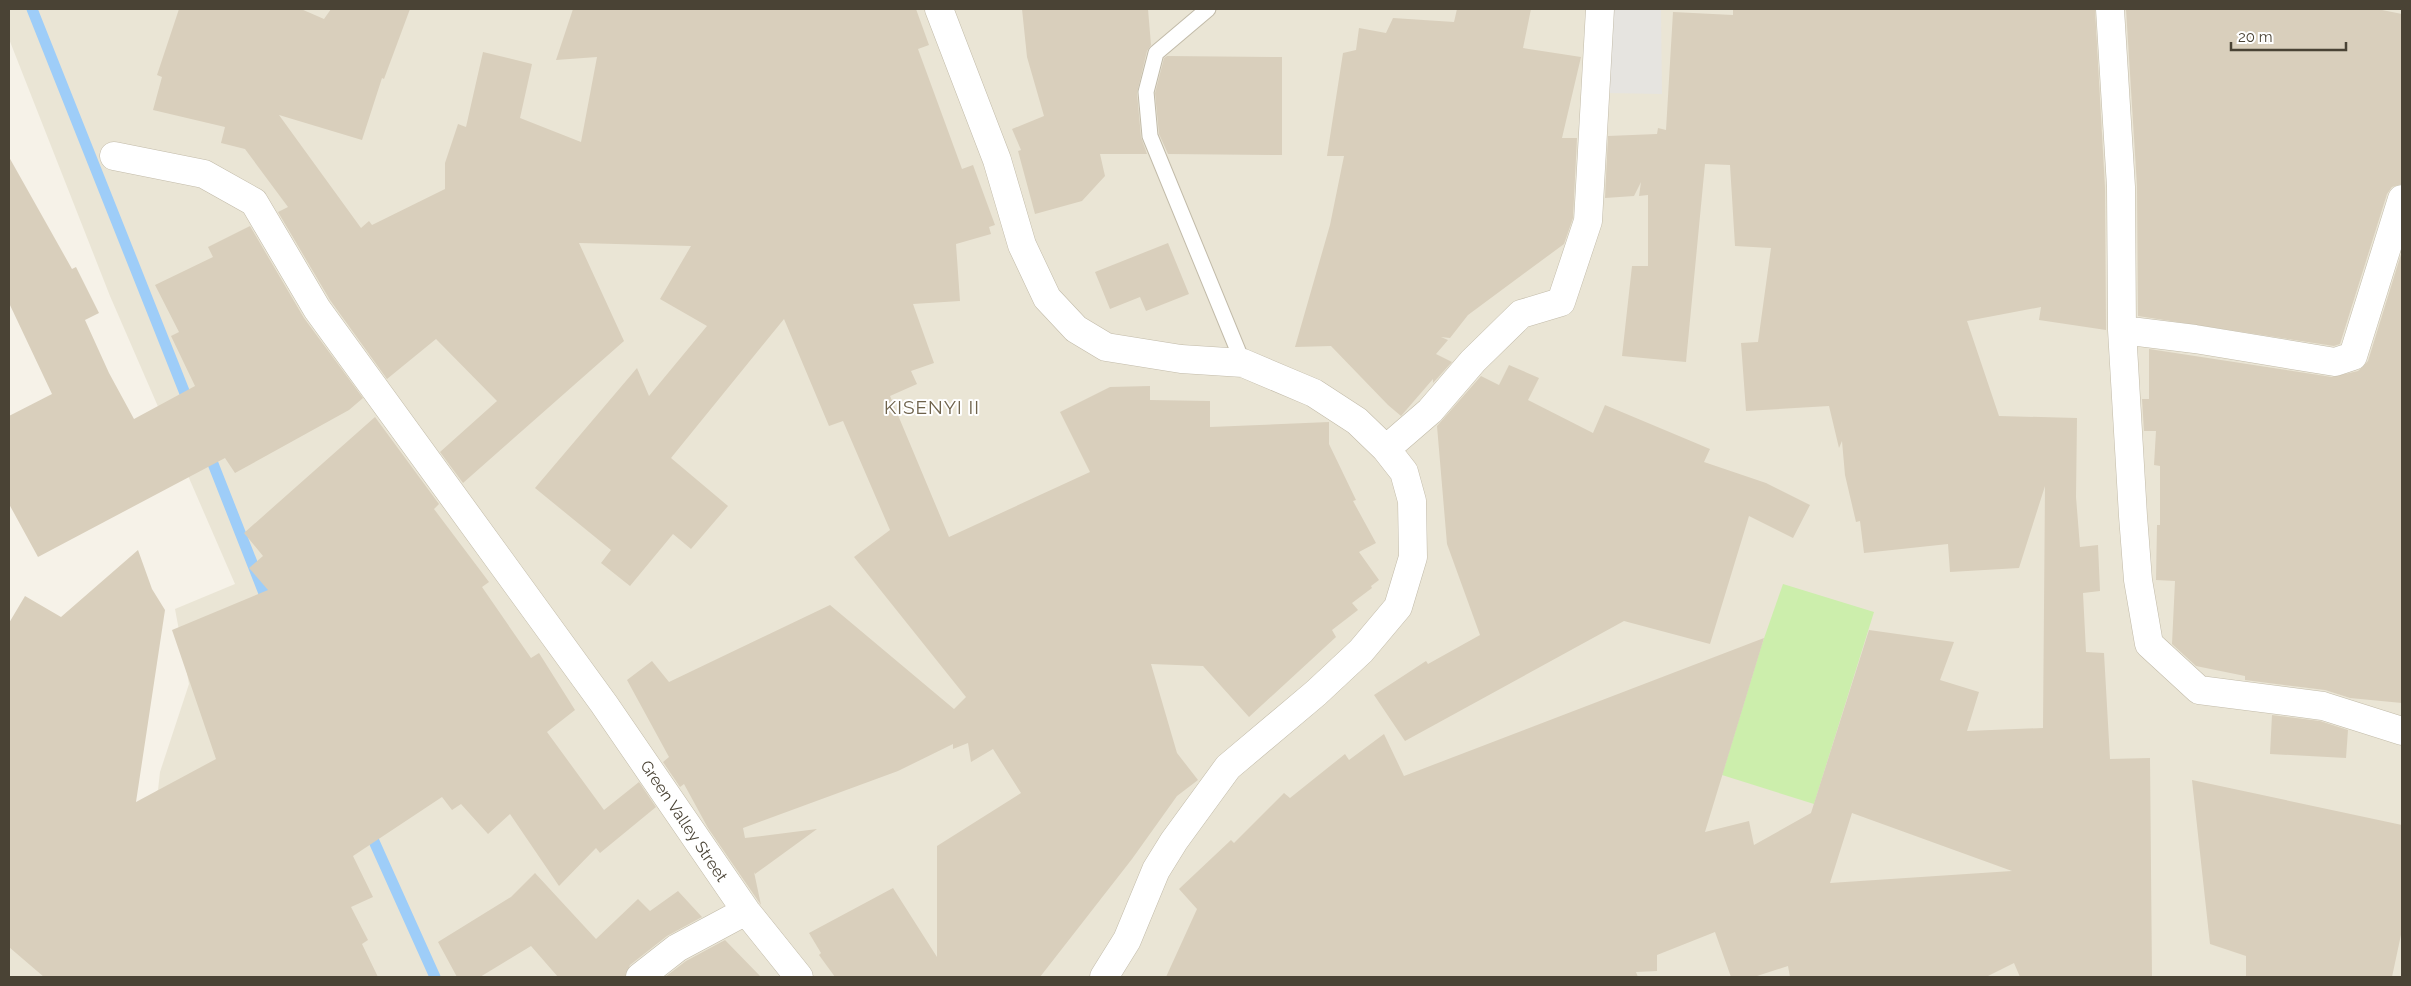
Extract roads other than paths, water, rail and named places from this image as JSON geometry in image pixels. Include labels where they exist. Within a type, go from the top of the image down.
[{"type":"street","points":[[939,9],[997,160],[1022,245],[1048,298],[1076,329],[1106,347],[1181,359],[1243,363],[1314,393],[1357,421],[1386,449],[1404,472],[1412,501],[1414,557],[1398,607],[1361,651],[1316,693],[1228,767],[1174,841],[1156,870],[1127,940],[1104,977]]},
{"type":"street","points":[[1386,449],[1430,411],[1473,361],[1521,314],[1561,302],[1588,221],[1600,9]]},
{"type":"street","points":[[2110,9],[2121,187],[2122,330],[2138,580],[2149,644],[2199,690],[2323,706],[2402,731]]},
{"type":"street","name":"Green Valley Street","points":[[114,156],[204,174],[254,202],[317,309],[573,664],[604,704],[746,911],[799,977]]},
{"type":"street","points":[[2122,330],[2195,339],[2335,362],[2344,361],[2352,356],[2402,199]]},
{"type":"street","points":[[640,977],[677,948],[746,911]]},
{"type":"lane","points":[[1208,9],[1156,53],[1146,92],[1150,136],[1243,363]]},
{"type":"waterway","points":[[32,9],[190,406]]},
{"type":"waterway","points":[[208,451],[269,606]]},
{"type":"waterway","points":[[368,828],[435,977]]},
{"type":"district","name":"KISENYI II","points":[[932,407]]}]
